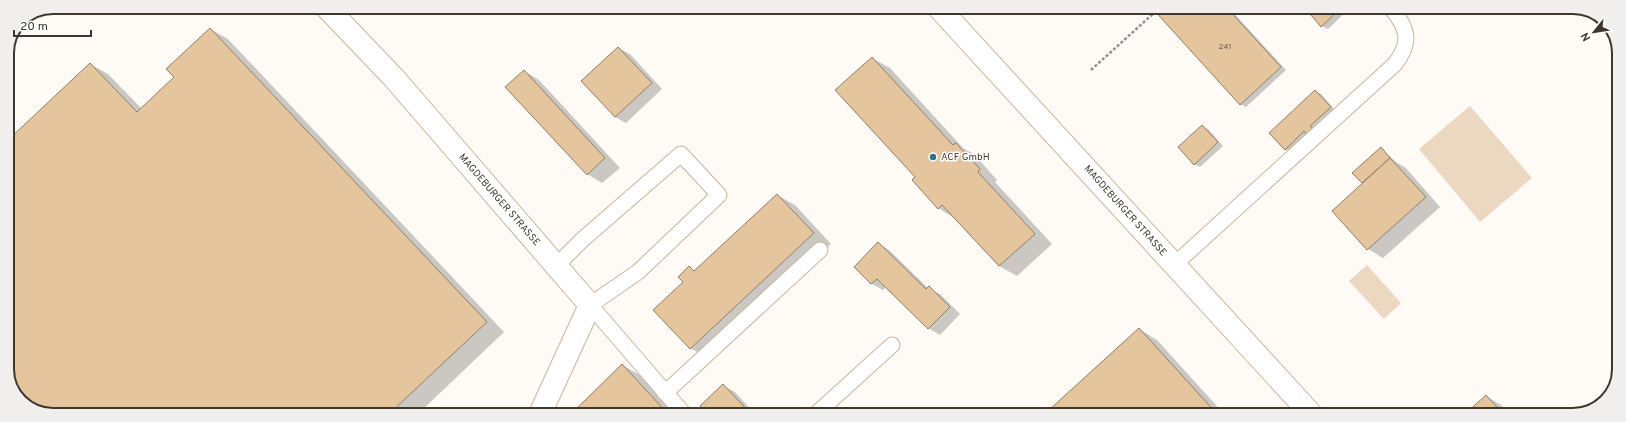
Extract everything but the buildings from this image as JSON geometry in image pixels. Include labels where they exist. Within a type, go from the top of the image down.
[{"type":"street","name":"MAGDEBURGER STRASSE","points":[[333,14],[394,78],[590,305]]},
{"type":"street","name":"MAGDEBURGER STRASSE","points":[[944,14],[1306,408]]},
{"type":"street","points":[[543,408],[590,305]]},
{"type":"lane","points":[[1174,265],[1395,64],[1402,55],[1406,45],[1406,35],[1403,23],[1396,14]]},
{"type":"lane","points":[[556,266],[582,240],[680,154],[719,196],[638,272],[590,305],[679,408]]},
{"type":"lane","points":[[665,393],[820,250]]},
{"type":"lane","points":[[823,408],[892,345]]},
{"type":"path","points":[[1091,70],[1152,14]]},
{"type":"shaded area","points":[[1470,106],[1532,178],[1480,222],[1419,149]]},
{"type":"shaded area","points":[[1367,265],[1401,303],[1384,319],[1349,281]]},
{"type":"place","name":"ACF GmbH","points":[[933,157]]}]
